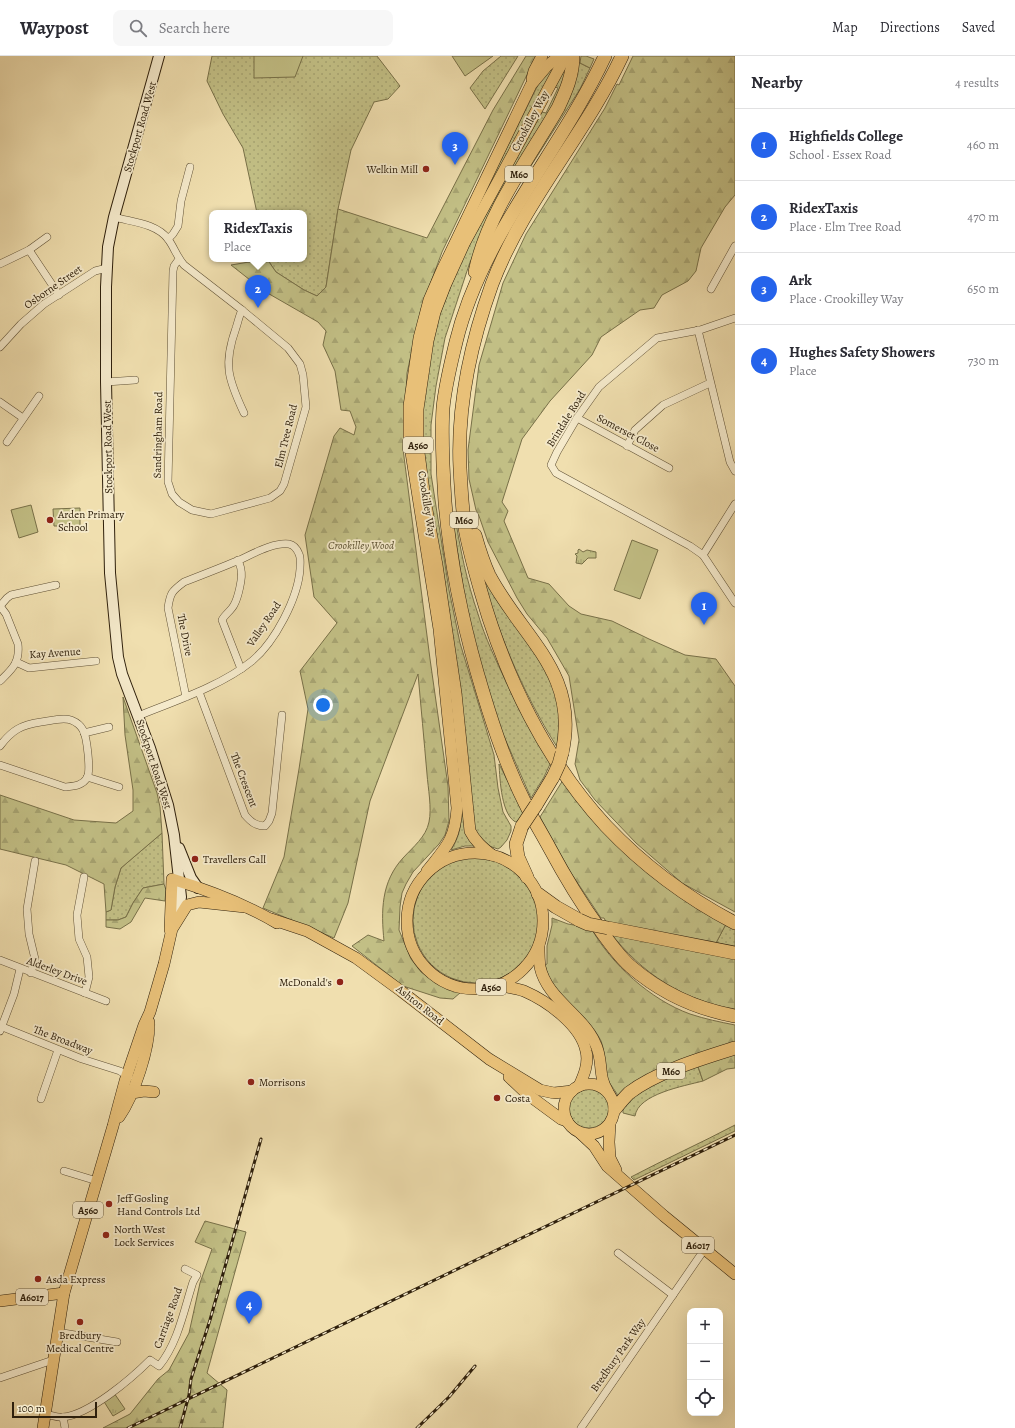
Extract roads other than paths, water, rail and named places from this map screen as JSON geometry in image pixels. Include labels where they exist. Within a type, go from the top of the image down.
[{"type":"highway","name":"M60","points":[[573,56],[569,83],[558,108],[504,200],[484,242],[477,261],[470,295],[456,340],[443,407],[442,466],[448,534],[454,571],[465,630],[490,717],[525,803],[560,869],[584,907],[629,965],[652,983],[672,995],[699,1007],[735,1016]]},
{"type":"highway","name":"M60","points":[[470,295],[511,213],[576,111],[605,56]]},
{"type":"highway","name":"M60","points":[[622,56],[592,114],[531,209],[502,261],[479,324],[464,392],[461,431],[460,466],[465,528],[491,628],[518,693],[554,760],[606,826],[640,858],[675,887],[735,922]]},
{"type":"highway","name":"M60","points":[[462,485],[467,495],[480,552],[490,576],[551,667],[561,689],[565,711],[566,730],[559,764],[553,777],[522,826],[516,844],[518,857],[527,877]]},
{"type":"highway","points":[[538,894],[556,907],[588,924],[735,953]]},
{"type":"highway","name":"M60","points":[[615,1109],[630,1093],[650,1081],[680,1067],[735,1048]]},
{"type":"main road","name":"Stockport Road West","points":[[159,56],[114,217],[108,247],[106,382],[110,573],[116,647],[122,674],[161,782],[174,835],[191,878],[198,888]]},
{"type":"main road","name":"Crookilley Way","points":[[427,871],[450,842],[456,822],[457,808],[438,629],[409,440],[409,406],[419,338],[429,300],[531,85],[534,71],[542,56]]},
{"type":"main road","name":"Crookilley Way","points":[[531,85],[547,66],[559,56]]},
{"type":"main road","name":"Crookilley Way","points":[[492,855],[474,839],[470,831],[456,693],[437,565],[425,499],[418,445],[418,409],[428,341],[435,312],[445,286],[464,244],[566,56]]},
{"type":"main road","name":"Stockport Road West","points":[[64,1293],[114,1126],[118,1107],[130,1074],[148,1038],[149,1015],[164,964],[171,933],[176,884],[174,835]]},
{"type":"main road","name":"A560","points":[[540,945],[531,960],[523,969],[514,976],[497,985],[486,988],[468,989],[445,982],[434,976],[422,964],[414,952],[410,941],[407,929],[408,910],[414,888],[427,871],[446,859],[458,855],[477,853],[492,855],[511,863],[527,877],[538,894],[542,906],[543,922],[539,961],[543,976],[561,1003],[590,1033],[598,1050],[603,1084],[612,1097],[615,1109]]},
{"type":"main road","name":"Ashton Road","points":[[176,884],[198,888],[245,907],[310,939],[342,950],[356,958],[496,1064],[528,1094],[561,1119],[567,1121]]},
{"type":"main road","name":"Ashton Road","points":[[176,884],[228,905]]},
{"type":"main road","name":"Ashton Road","points":[[171,933],[187,905],[199,902],[245,907]]},
{"type":"main road","name":"A560","points":[[497,985],[515,988],[537,998],[552,1007],[575,1028],[582,1039],[587,1056],[587,1062],[576,1089]]},
{"type":"main road","name":"Ashton Road","points":[[496,1064],[540,1090],[554,1093],[576,1089]]},
{"type":"main road","name":"Stockport Road West","points":[[114,1126],[132,1093],[130,1074]]},
{"type":"main road","name":"A560","points":[[579,1132],[574,1130],[567,1121],[564,1112],[567,1097],[576,1089],[587,1084],[602,1087],[608,1092]]},
{"type":"main road","points":[[132,1093],[144,1091],[154,1092]]},
{"type":"main road","points":[[579,1132],[586,1134],[600,1132],[614,1117],[615,1109]]},
{"type":"main road","name":"A6017","points":[[610,1123],[610,1158],[619,1176]]},
{"type":"main road","name":"A6017","points":[[579,1132],[594,1146],[607,1166],[704,1250],[735,1274]]},
{"type":"main road","name":"A560","points":[[43,1428],[64,1293]]},
{"type":"main road","name":"A6017","points":[[0,1301],[64,1293]]},
{"type":"street","points":[[168,240],[178,226],[190,167]]},
{"type":"street","name":"Elm Tree Road","points":[[114,217],[151,226],[162,233],[179,259],[190,270],[288,348],[300,364],[303,375],[306,406],[284,484],[280,491]]},
{"type":"street","points":[[0,264],[29,250],[47,238]]},
{"type":"street","points":[[711,289],[735,246]]},
{"type":"street","points":[[29,250],[59,295]]},
{"type":"street","name":"Sandringham Road","points":[[179,259],[174,266],[172,274],[168,482],[172,494],[180,502],[192,510],[211,514],[270,498],[280,491]]},
{"type":"street","name":"Osborne Street","points":[[0,347],[33,313],[95,271],[107,268]]},
{"type":"street","points":[[242,310],[231,340],[228,352],[228,364],[232,387],[244,413]]},
{"type":"street","name":"Brindale Road","points":[[703,555],[690,546],[556,473],[551,465],[577,418],[599,386],[657,338],[698,330],[735,318]]},
{"type":"street","points":[[698,330],[710,382],[735,471]]},
{"type":"street","points":[[106,382],[135,380]]},
{"type":"street","points":[[627,446],[636,430],[663,405],[710,382]]},
{"type":"street","points":[[7,442],[39,396]]},
{"type":"street","points":[[0,402],[23,418]]},
{"type":"street","name":"Somerset Close","points":[[577,418],[669,468]]},
{"type":"street","points":[[735,504],[703,555],[732,593],[735,603]]},
{"type":"street","name":"The Drive","points":[[186,696],[168,608],[170,595],[174,589],[184,582],[262,550],[283,544],[291,544],[297,549]]},
{"type":"street","name":"Valley Road","points":[[186,696],[199,692],[241,669],[266,647],[292,601],[299,576],[301,557],[297,549]]},
{"type":"street","points":[[238,560],[242,571],[241,583],[235,603],[222,620],[241,669]]},
{"type":"street","points":[[0,681],[16,662],[18,644],[6,614],[0,606],[11,595],[56,585]]},
{"type":"street","name":"Kay Avenue","points":[[16,662],[29,668],[96,661]]},
{"type":"street","name":"The Crescent","points":[[199,692],[245,815],[251,822],[259,826],[265,826],[272,813],[282,715]]},
{"type":"street","points":[[138,716],[186,696]]},
{"type":"street","points":[[0,746],[15,730],[21,726],[63,719],[72,720],[79,725],[84,733],[89,768],[88,777],[79,785],[65,787],[0,765]]},
{"type":"street","points":[[84,733],[109,727]]},
{"type":"street","points":[[88,777],[119,787]]},
{"type":"street","points":[[31,973],[35,959],[29,934],[27,909],[35,861]]},
{"type":"street","points":[[84,877],[77,915],[79,939],[87,957],[89,977],[85,993]]},
{"type":"street","name":"Alderley Drive","points":[[0,960],[106,1001]]},
{"type":"street","points":[[0,1028],[14,994],[20,969]]},
{"type":"street","name":"The Broadway","points":[[0,1028],[58,1050],[130,1074]]},
{"type":"street","points":[[40,1099],[58,1050]]},
{"type":"street","points":[[64,1171],[97,1181]]},
{"type":"street","name":"Bredbury Park Way","points":[[581,1428],[704,1250]]},
{"type":"street","points":[[618,1253],[673,1295]]},
{"type":"street","name":"Carriage Road","points":[[45,1414],[63,1417],[86,1409],[97,1403],[135,1374],[150,1360],[159,1366],[164,1360],[174,1341],[193,1282],[197,1275],[185,1269]]},
{"type":"street","points":[[57,1332],[117,1342]]},
{"type":"street","points":[[0,1378],[53,1360]]},
{"type":"street","points":[[63,1417],[65,1428]]},
{"type":"railway","points":[[128,1428],[735,1135]]},
{"type":"railway","points":[[180,1428],[189,1395],[191,1379],[210,1320],[261,1139]]},
{"type":"railway","points":[[417,1428],[449,1397],[475,1366]]},
{"type":"place","name":"Ark","points":[[455,165]]},
{"type":"place","name":"Welkin Mill","points":[[426,169]]},
{"type":"place","name":"RidexTaxis","points":[[258,308]]},
{"type":"place","name":"Arden Primary School","points":[[50,520]]},
{"type":"place","name":"Highfields College","points":[[704,625]]},
{"type":"place","name":"Travellers Call","points":[[195,859]]},
{"type":"place","name":"McDonald's","points":[[340,982]]},
{"type":"place","name":"Morrisons","points":[[251,1082]]},
{"type":"place","name":"Costa","points":[[497,1098]]},
{"type":"place","name":"Jeff Gosling Hand Controls Ltd","points":[[109,1204]]},
{"type":"place","name":"North West Lock Services","points":[[106,1235]]},
{"type":"place","name":"Asda Express","points":[[38,1279]]},
{"type":"place","name":"Bredbury Medical Centre","points":[[80,1322]]},
{"type":"place","name":"Hughes Safety Showers","points":[[249,1324]]},
{"type":"park label","name":"Crookilley Wood","points":[[361,545]]}]
